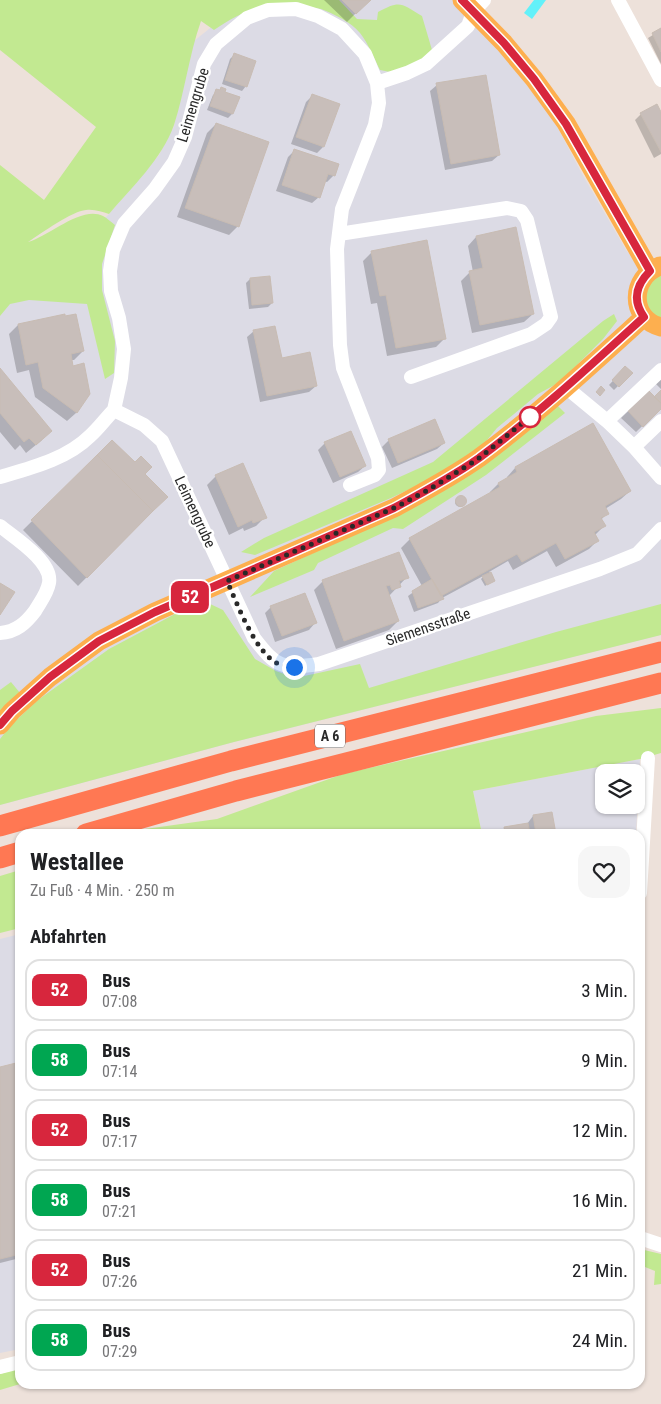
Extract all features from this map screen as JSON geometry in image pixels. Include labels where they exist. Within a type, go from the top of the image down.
[{"type":"highway","name":"A 6","points":[[0,826],[231,761],[661,652]]},
{"type":"highway","name":"A 6","points":[[103,829],[236,791],[660,683]]},
{"type":"highway","points":[[0,858],[15,854]]},
{"type":"main road","points":[[473,4],[534,79],[566,124],[656,268],[642,278],[637,290],[637,304],[644,317],[661,328]]},
{"type":"main road","points":[[0,724],[50,677],[99,641],[155,612],[394,508],[428,490],[478,459],[567,388],[644,317]]},
{"type":"street","points":[[618,0],[661,80]]},
{"type":"street","points":[[377,83],[408,73],[426,64],[468,26],[473,4]]},
{"type":"street","name":"Leimengrube","points":[[227,581],[162,441],[144,425],[114,410],[121,378],[124,349],[119,318],[111,291],[110,271],[114,250],[124,224],[154,190],[174,162],[185,137],[204,64],[216,44],[247,18],[268,10],[296,9],[318,16],[342,30],[365,54],[377,83],[379,104],[375,125],[342,209],[337,249],[340,345],[343,368],[378,458],[379,470],[375,475],[350,485]]},
{"type":"street","points":[[339,234],[507,208],[521,212],[527,220],[551,317],[546,324],[531,334],[411,377]]},
{"type":"street","points":[[607,421],[661,370]]},
{"type":"street","points":[[567,388],[607,421],[634,447],[661,478]]},
{"type":"street","points":[[0,477],[34,467],[66,453],[89,437],[114,410]]},
{"type":"street","points":[[634,447],[661,421]]},
{"type":"street","points":[[0,526],[40,559],[48,569],[50,582],[45,595],[26,623],[6,633],[0,633]]},
{"type":"street","name":"Siemensstraße","points":[[227,581],[254,638],[267,655],[278,664],[294,667],[319,664],[600,569],[637,554],[661,529]]},
{"type":"street","points":[[644,829],[648,758]]},
{"type":"street","points":[[645,1240],[661,1245]]},
{"type":"street","points":[[0,1367],[15,1363]]},
{"type":"shaded area","points":[[245,0],[452,0],[479,26],[549,111],[581,172],[626,250],[661,293],[661,635],[234,742],[0,805],[0,296],[62,261],[109,214],[159,155],[174,126],[194,41]]},
{"type":"shaded area","points":[[640,759],[640,764],[614,764]]},
{"type":"shaded area","points":[[595,768],[595,814],[637,814],[636,829],[481,829],[473,791]]},
{"type":"shaded area","points":[[15,935],[15,1350],[0,1353],[0,939]]},
{"type":"green space","points":[[0,0],[339,0],[357,19],[377,20],[378,12],[391,6],[400,5],[422,16],[432,50],[425,62],[390,72],[380,70],[366,41],[352,25],[326,11],[305,6],[265,6],[240,14],[214,30],[201,21],[174,125],[162,149],[146,172],[109,214],[92,210],[80,211],[28,242],[85,215],[95,214],[103,216],[115,225],[102,264],[102,290],[115,341],[114,373],[105,379],[87,304],[29,300],[10,304],[0,316],[0,165],[44,200],[96,127],[0,50]]},
{"type":"green space","points":[[661,266],[661,327],[637,304]]},
{"type":"green space","points":[[614,314],[617,321],[603,339],[560,382],[538,394],[497,428],[483,445],[435,477],[391,498],[255,555],[241,552],[264,538],[433,462],[603,321]]},
{"type":"green space","points":[[557,405],[565,413],[486,475],[403,529],[393,528],[318,563],[314,570],[250,597],[274,571],[374,525]]},
{"type":"green space","points":[[208,603],[223,610],[255,659],[276,671],[295,678],[360,664],[369,688],[556,632],[661,604],[661,635],[234,742],[0,805],[0,739],[11,725],[38,700],[109,649],[175,614],[195,605]]},
{"type":"green space","points":[[11,682],[25,699],[0,725],[0,690]]},
{"type":"green space","points":[[661,708],[661,753],[614,764],[595,764],[595,768],[473,791],[481,829],[145,829],[217,819],[343,774],[596,716]]},
{"type":"green space","points":[[15,872],[15,929],[0,933],[0,876]]},
{"type":"green space","points":[[645,1250],[661,1254],[661,1284],[654,1285],[655,1271],[645,1267]]},
{"type":"green space","points":[[15,1370],[15,1386],[0,1390],[0,1374]]},
{"type":"water","points":[[534,0],[546,0],[532,19],[524,13]]},
{"type":"building","points":[[342,0],[371,0],[356,14]]},
{"type":"building","points":[[661,28],[661,52],[652,33]]},
{"type":"building","points":[[234,53],[256,61],[247,87],[225,80]]},
{"type":"building","points":[[486,75],[500,155],[451,164],[436,83]]},
{"type":"building","points":[[221,87],[226,89],[225,92],[240,97],[233,114],[210,106],[216,89],[220,90]]},
{"type":"building","points":[[312,94],[340,104],[324,147],[296,137]]},
{"type":"building","points":[[657,104],[661,112],[661,152],[640,113]]},
{"type":"building","points":[[216,123],[269,142],[239,227],[185,208]]},
{"type":"building","points":[[294,149],[339,164],[335,176],[328,174],[320,198],[282,185]]},
{"type":"building","points":[[516,227],[534,314],[480,325],[469,271],[483,268],[476,236]]},
{"type":"building","points":[[427,240],[446,339],[396,348],[386,295],[380,296],[371,251]]},
{"type":"building","points":[[270,276],[273,303],[252,305],[250,278]]},
{"type":"building","points":[[65,314],[65,316],[76,314],[84,351],[71,354],[73,366],[84,363],[90,394],[77,413],[43,388],[38,362],[26,365],[18,324]]},
{"type":"building","points":[[275,326],[282,358],[310,352],[317,386],[267,396],[253,330]]},
{"type":"building","points":[[625,366],[633,373],[619,387],[612,380]]},
{"type":"building","points":[[0,368],[52,431],[36,445],[29,438],[24,442],[0,413]]},
{"type":"building","points":[[601,386],[605,390],[600,396],[596,392]]},
{"type":"building","points":[[648,390],[661,403],[661,409],[643,427],[627,410]]},
{"type":"building","points":[[661,390],[661,403],[654,397]]},
{"type":"building","points":[[435,419],[445,443],[398,463],[388,439]]},
{"type":"building","points":[[593,423],[631,491],[605,506],[609,514],[601,518],[606,526],[594,532],[599,541],[565,559],[556,543],[522,562],[517,554],[441,596],[409,538],[500,487],[498,483],[517,472],[515,467]]},
{"type":"building","points":[[351,431],[366,466],[340,477],[324,442]]},
{"type":"building","points":[[112,440],[135,462],[141,456],[152,467],[145,474],[168,497],[153,511],[97,455]]},
{"type":"building","points":[[97,455],[153,511],[87,578],[31,520]]},
{"type":"building","points":[[243,463],[267,518],[253,523],[252,520],[238,527],[215,475]]},
{"type":"building","points":[[461,495],[467,501],[461,507],[455,501]]},
{"type":"building","points":[[399,552],[409,578],[399,581],[401,587],[392,590],[390,585],[386,586],[399,621],[344,641],[322,580]]},
{"type":"building","points":[[491,572],[495,581],[487,585],[482,576]]},
{"type":"building","points":[[432,579],[444,599],[418,608],[412,591]]},
{"type":"building","points":[[0,583],[15,592],[0,615]]},
{"type":"building","points":[[305,593],[317,623],[282,636],[270,606]]},
{"type":"building","points":[[552,812],[555,829],[535,829],[533,815]]},
{"type":"building","points":[[528,823],[529,829],[504,829],[504,827]]},
{"type":"building","points":[[15,1063],[15,1255],[0,1259],[0,1067]]},
{"type":"bus line","name":"52","points":[[0,725],[12,711],[50,677],[99,641],[155,612],[394,508],[428,490],[478,459],[567,388],[644,317],[637,304],[636,297],[642,278],[650,271],[566,124],[534,79],[504,43],[462,0]]},
{"type":"route","points":[[294,667],[278,664],[267,655],[254,638],[227,581],[394,508],[428,490],[478,459],[530,417]]}]
